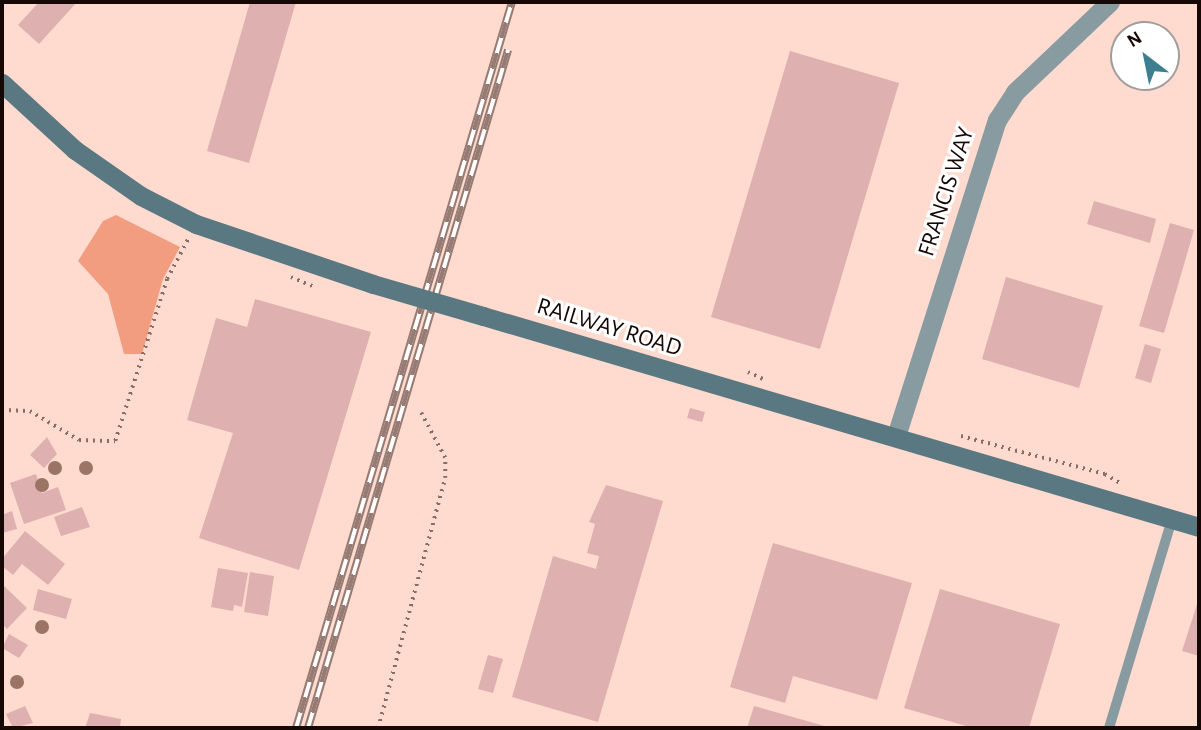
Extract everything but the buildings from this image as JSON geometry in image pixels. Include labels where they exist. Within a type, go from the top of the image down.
[{"type":"main road","name":"RAILWAY ROAD","points":[[2,74],[33,114]]},
{"type":"main road","name":"RAILWAY ROAD","points":[[2,83],[33,114],[103,171],[196,224],[373,284],[1199,527]]},
{"type":"street","name":"FRANCIS WAY","points":[[896,436],[997,120],[1015,92],[1110,2]]},
{"type":"lane","points":[[1109,728],[1172,519]]},
{"type":"path","points":[[2,410],[30,411],[79,440],[115,441],[167,279],[196,224]]},
{"type":"path","points":[[378,728],[444,478],[445,458],[421,413]]},
{"type":"shaded area","points":[[116,215],[180,247],[163,279],[142,354],[124,354],[108,294],[78,261],[103,221]]},
{"type":"railway","points":[[296,728],[512,2]]},
{"type":"railway","points":[[308,728],[508,50]]}]
